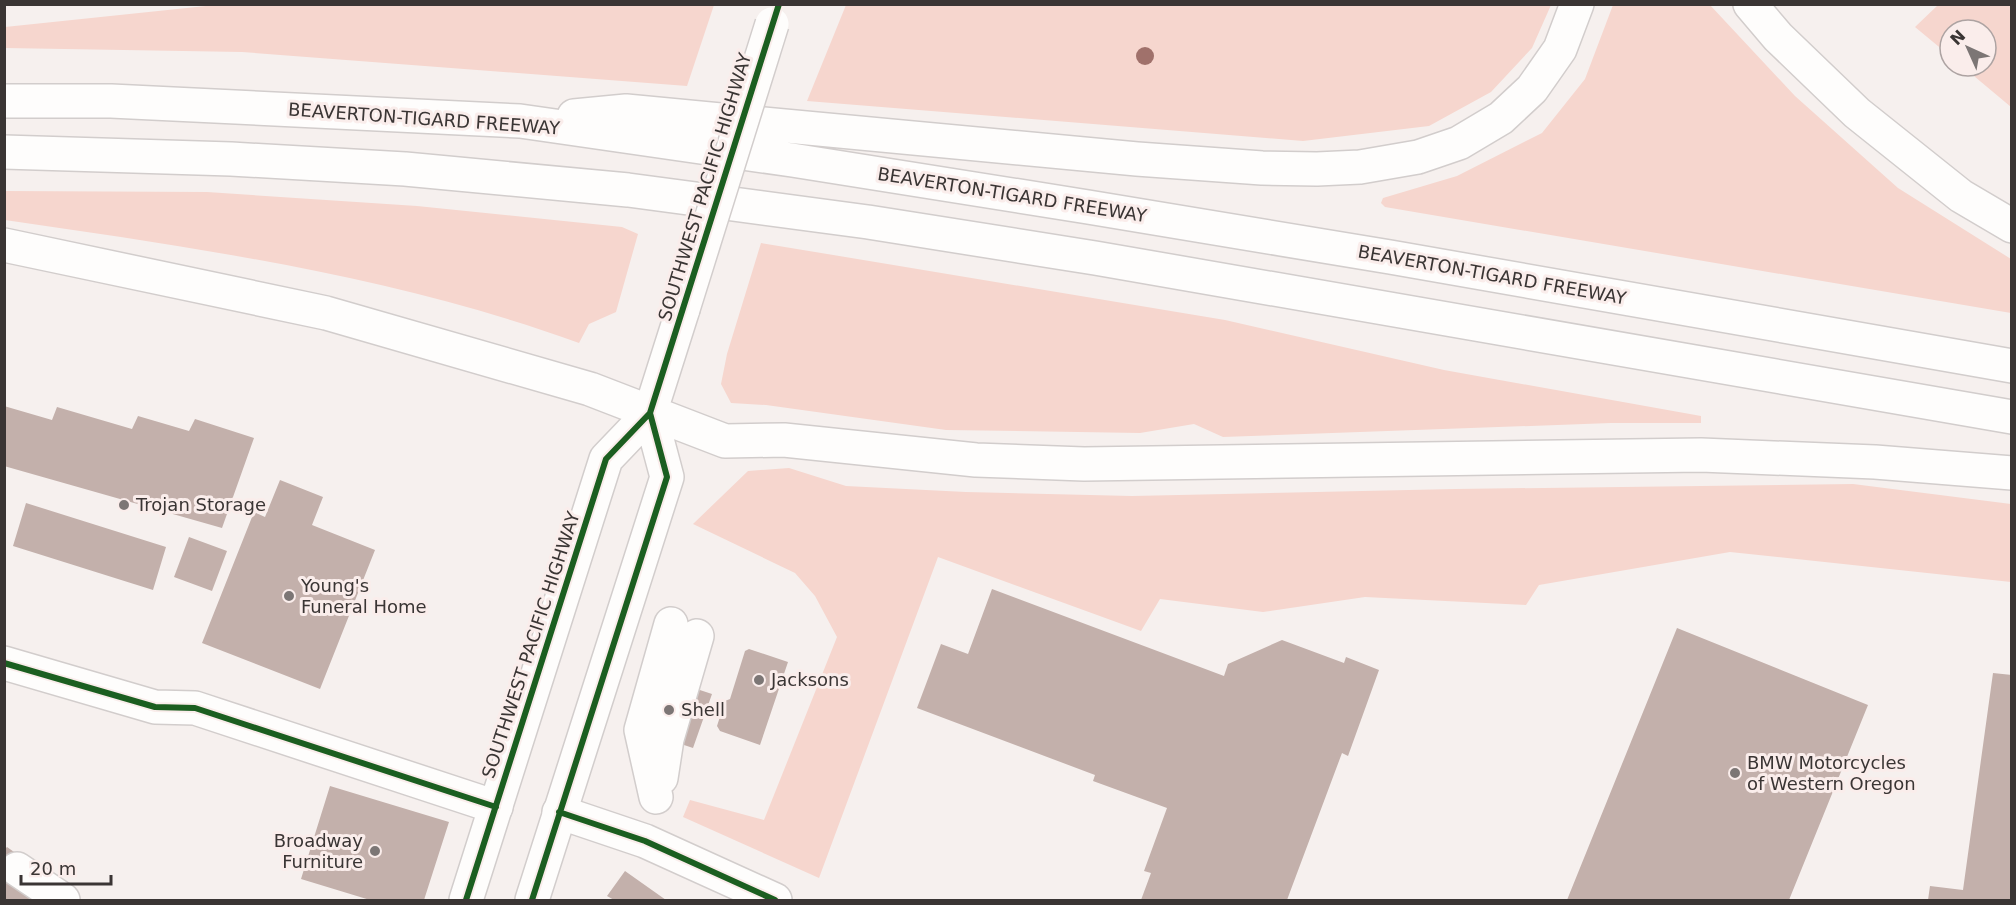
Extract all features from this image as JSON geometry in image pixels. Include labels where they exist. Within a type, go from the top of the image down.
[{"type":"main road","points":[[520,121],[626,111],[1149,160],[1262,168],[1360,167],[1418,157],[1459,143],[1501,118],[1532,89],[1560,49],[1576,4]]},
{"type":"main road","points":[[1750,4],[1778,37],[1857,113],[1961,196],[2012,226]]},
{"type":"main road","name":"SOUTHWEST PACIFIC HIGHWAY","points":[[466,900],[606,459],[650,413],[775,14]]},
{"type":"main road","name":"BEAVERTON-TIGARD FREEWAY","points":[[4,101],[135,102],[520,121],[792,160],[1088,207],[1413,261],[2012,366]]},
{"type":"main road","points":[[4,152],[254,160],[405,170],[628,190],[868,222],[1095,258],[2012,417]]},
{"type":"main road","points":[[4,245],[326,313],[590,389],[725,441],[784,440],[976,460],[1084,464],[1701,455],[1875,462],[2012,473]]},
{"type":"main road","points":[[532,900],[667,477],[650,413]]},
{"type":"main road","points":[[690,634],[680,743],[659,787],[641,730],[690,634]]},
{"type":"main road","points":[[4,663],[155,707],[195,708],[496,807]]},
{"type":"main road","points":[[559,812],[645,841],[775,900]]},
{"type":"main road","points":[[17,869],[63,900]]},
{"type":"shaded area","points":[[225,4],[714,5],[687,86],[242,52],[5,48],[5,27]]},
{"type":"shaded area","points":[[846,4],[1551,5],[1532,48],[1491,92],[1429,126],[1303,141],[807,101]]},
{"type":"shaded area","points":[[1613,5],[1710,5],[1795,96],[1898,188],[2011,259],[2011,313],[1385,207],[1381,203],[1383,198],[1457,176],[1542,133],[1585,79]]},
{"type":"shaded area","points":[[1938,5],[2011,5],[2011,107],[1976,78],[1998,78],[1998,18],[1938,18],[1938,46],[1915,27]]},
{"type":"shaded area","points":[[5,191],[207,192],[417,206],[622,227],[638,234],[616,312],[589,324],[579,343],[439,299],[367,282],[223,254],[5,220]]},
{"type":"shaded area","points":[[761,243],[1225,320],[1444,370],[1701,416],[1701,423],[1611,423],[1223,437],[1194,424],[1140,433],[946,430],[766,405],[731,403],[721,384],[727,354]]},
{"type":"shaded area","points":[[789,468],[846,486],[966,492],[1132,496],[1853,484],[2011,504],[2011,582],[1730,552],[1539,585],[1526,605],[1365,597],[1263,612],[1160,599],[1141,631],[938,557],[819,878],[683,817],[690,800],[764,820],[837,637],[815,596],[795,573],[693,524],[748,471]]},
{"type":"building","points":[[4,406],[52,420],[57,407],[132,429],[138,416],[189,431],[195,419],[254,438],[222,528],[4,466]]},
{"type":"building","name":"Young's Funeral Home","points":[[280,480],[323,497],[312,525],[375,550],[320,689],[202,643],[254,512],[265,517]]},
{"type":"building","points":[[26,503],[166,547],[153,590],[13,546]]},
{"type":"building","points":[[189,537],[227,551],[212,591],[174,577]]},
{"type":"building","points":[[992,589],[1224,676],[1228,664],[1282,640],[1344,663],[1346,657],[1379,670],[1348,756],[1342,753],[1287,900],[1141,900],[1151,873],[1144,871],[1167,808],[1093,781],[1095,775],[917,708],[941,644],[968,654]]},
{"type":"building","points":[[1677,628],[1868,705],[1789,900],[1567,900]]},
{"type":"building","name":"Jacksons","points":[[749,649],[788,662],[760,745],[720,731],[717,726],[725,701],[730,699],[745,651]]},
{"type":"building","name":"Shell","points":[[645,672],[712,694],[693,748],[627,726]]},
{"type":"building","points":[[1993,673],[2012,675],[2012,900],[1928,900],[1930,886],[1963,890]]},
{"type":"building","name":"Broadway Furniture","points":[[330,786],[449,822],[424,900],[370,900],[301,879]]},
{"type":"building","points":[[7,847],[24,859],[7,882],[33,900],[4,900],[4,850]]},
{"type":"building","points":[[625,871],[666,900],[614,900],[607,896]]},
{"type":"cycle path","points":[[466,900],[606,459],[650,413],[779,4]]},
{"type":"cycle path","points":[[532,900],[667,477],[650,413]]},
{"type":"cycle path","points":[[4,663],[155,707],[195,708],[496,807]]},
{"type":"cycle path","points":[[559,812],[645,841],[775,900]]},
{"type":"place","name":"Trojan Storage","points":[[124,505]]},
{"type":"place","name":"Young's Funeral Home","points":[[289,596]]},
{"type":"place","name":"Jacksons","points":[[759,680]]},
{"type":"place","name":"Shell","points":[[669,710]]},
{"type":"place","name":"BMW Motorcycles of Western Oregon","points":[[1735,773]]},
{"type":"place","name":"Broadway Furniture","points":[[375,851]]}]
